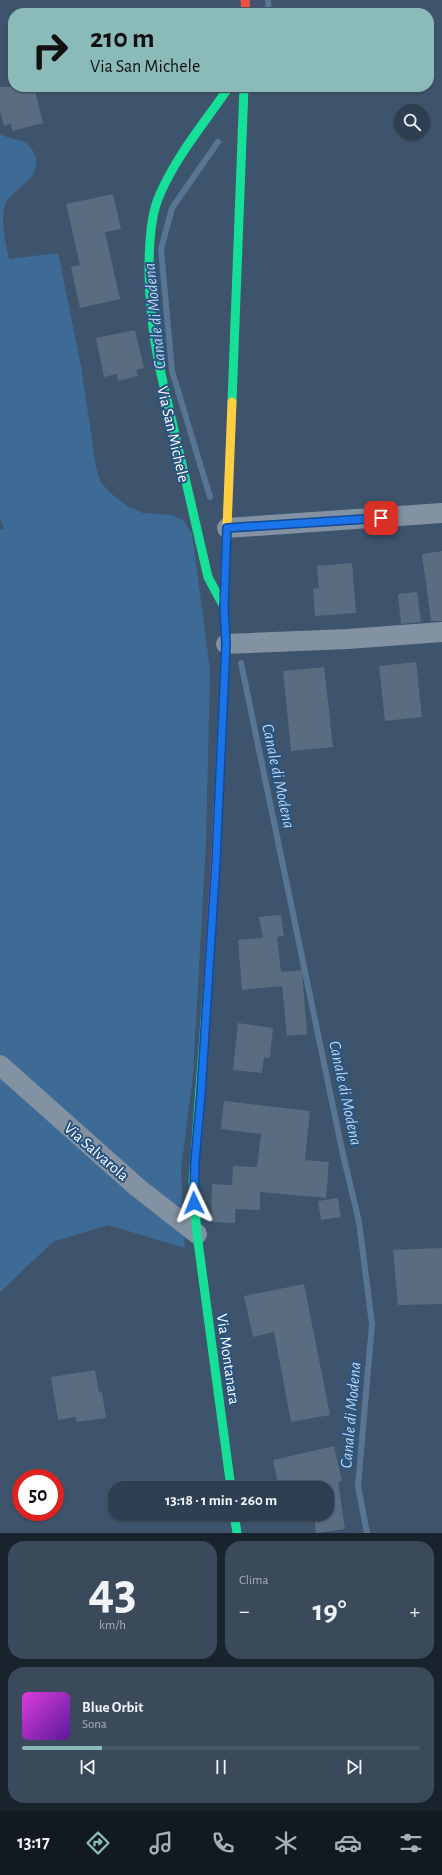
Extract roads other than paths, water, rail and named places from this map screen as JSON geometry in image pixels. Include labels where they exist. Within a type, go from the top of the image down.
[{"type":"main road","name":"Via San Michele","points":[[224,606],[208,577],[173,433],[152,330],[148,278],[152,216],[159,194],[172,169],[226,92]]},
{"type":"main road","name":"Via San Michele","points":[[197,1234],[194,1183],[216,861],[226,644],[224,606],[244,92]]},
{"type":"main road","name":"Via Montanara","points":[[197,1234],[230,1481]]},
{"type":"main road","points":[[235,1521],[237,1533]]},
{"type":"street","points":[[227,528],[442,513]]},
{"type":"street","points":[[226,644],[348,639],[442,632]]},
{"type":"street","name":"Via Salvarola","points":[[0,1065],[132,1182],[197,1234]]},
{"type":"waterway","name":"Canale di Modena","points":[[268,0],[269,8]]},
{"type":"waterway","name":"Canale di Modena","points":[[210,497],[172,371],[161,249],[172,208],[218,142]]},
{"type":"waterway","name":"Canale di Modena","points":[[241,663],[342,1150],[359,1222],[372,1324],[358,1486],[367,1533]]}]
